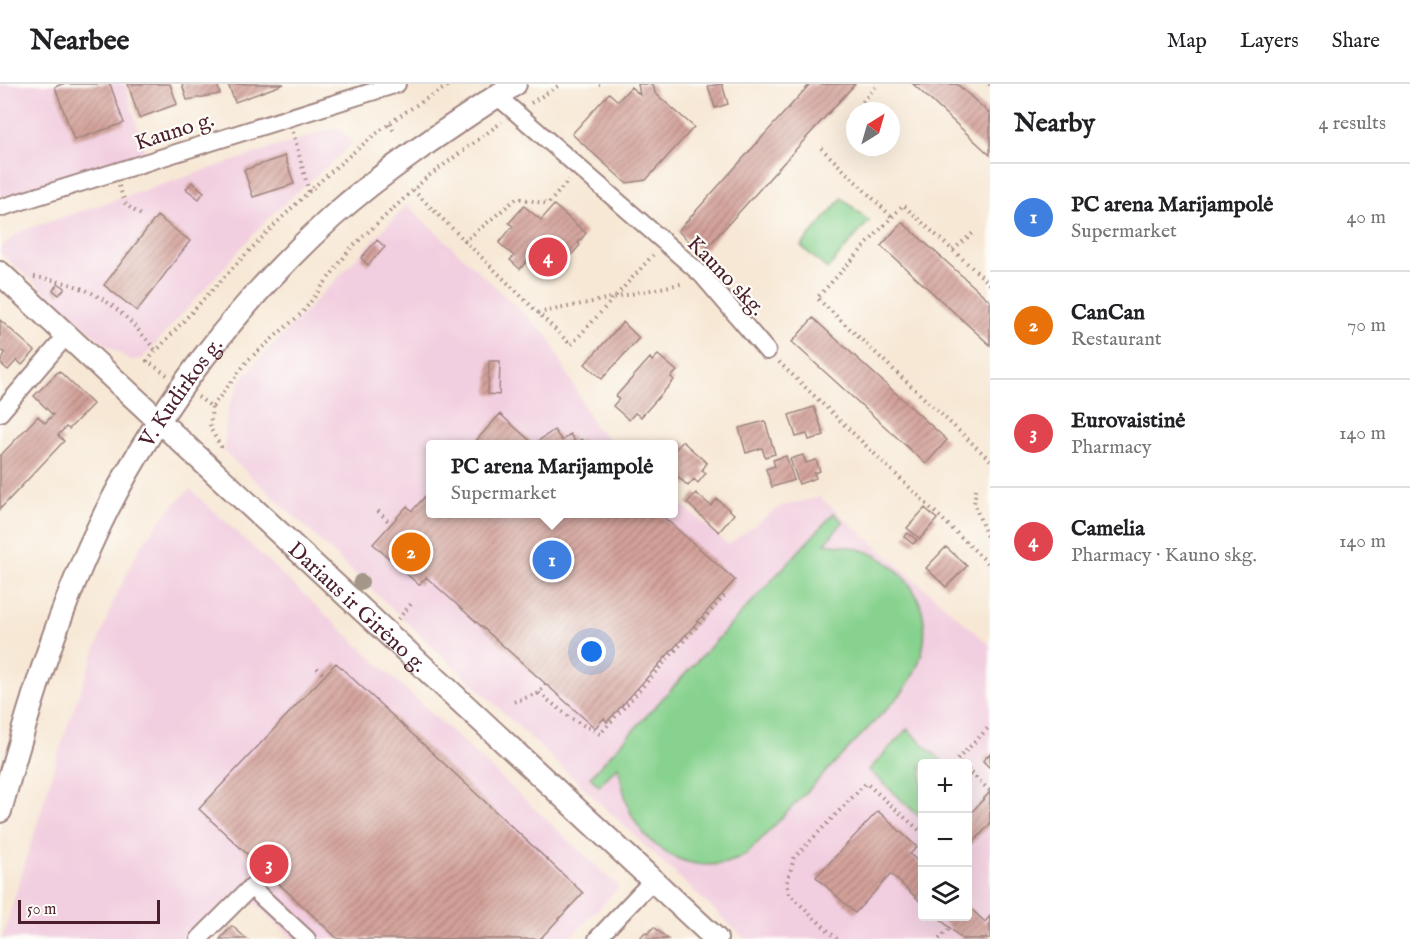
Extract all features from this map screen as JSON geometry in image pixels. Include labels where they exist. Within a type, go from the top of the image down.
[{"type":"street","name":"Kauno g.","points":[[0,208],[397,84]]},
{"type":"street","name":"Kauno skg.","points":[[506,90],[580,169],[702,275],[767,351]]},
{"type":"street","name":"V. Kudirkos g.","points":[[0,811],[34,694],[92,542],[130,468],[160,421],[217,341],[267,283],[333,217],[374,183],[506,90]]},
{"type":"street","name":"Dariaus ir Girėno g.","points":[[0,274],[716,939]]},
{"type":"street","points":[[0,413],[67,335]]},
{"type":"street","points":[[597,939],[652,881]]},
{"type":"street","points":[[199,939],[251,887],[307,939]]},
{"type":"path","points":[[862,102],[878,84]]},
{"type":"path","points":[[289,116],[309,192]]},
{"type":"path","points":[[389,124],[394,131]]},
{"type":"path","points":[[821,148],[892,217]]},
{"type":"path","points":[[464,242],[517,198],[548,204],[580,169]]},
{"type":"path","points":[[114,173],[126,205],[141,215]]},
{"type":"path","points":[[413,190],[571,345],[665,243]]},
{"type":"path","points":[[990,284],[903,205],[817,298],[990,460]]},
{"type":"path","points":[[953,250],[974,232]]},
{"type":"path","points":[[0,274],[59,280],[89,290],[132,322],[156,351]]},
{"type":"path","points":[[538,313],[613,300],[685,283],[702,275]]},
{"type":"path","name":"Kauno skg.","points":[[767,351],[990,565]]},
{"type":"path","points":[[207,465],[221,447],[210,428],[212,407]]},
{"type":"path","points":[[976,489],[974,504],[990,544]]},
{"type":"path","points":[[378,511],[391,524]]},
{"type":"path","points":[[539,693],[573,719],[600,734],[725,595]]},
{"type":"path","points":[[316,668],[324,675]]},
{"type":"path","points":[[514,702],[539,693],[546,684]]},
{"type":"path","points":[[958,759],[990,726]]},
{"type":"path","points":[[972,776],[990,791]]},
{"type":"path","points":[[837,939],[789,894],[787,883],[794,858],[866,783],[918,829]]},
{"type":"path","points":[[939,939],[950,928]]},
{"type":"shaded area","points":[[0,84],[125,84],[145,152],[0,199]]},
{"type":"shaded area","points":[[337,127],[353,143],[268,218],[142,359],[129,360],[103,342],[0,253],[0,248],[21,231]]},
{"type":"shaded area","points":[[407,205],[548,336],[595,427],[610,440],[426,440],[426,518],[678,518],[678,501],[728,545],[779,507],[820,497],[990,645],[990,939],[745,939],[224,451],[227,411],[242,378]]},
{"type":"shaded area","points":[[190,489],[619,887],[569,939],[294,939],[250,899],[210,939],[2,939],[64,735],[113,602],[140,547],[167,512]]},
{"type":"green space","points":[[842,198],[869,221],[827,269],[801,246]]},
{"type":"green space","points":[[834,513],[843,522],[825,543],[847,546],[875,555],[899,573],[912,588],[920,605],[924,622],[924,640],[920,658],[912,676],[901,694],[746,855],[713,865],[696,864],[679,859],[651,841],[639,827],[628,806],[618,766],[599,786],[590,777]]},
{"type":"green space","points":[[907,729],[940,759],[918,759],[918,815],[869,770]]},
{"type":"building","points":[[62,84],[110,84],[124,123],[74,140],[55,87]]},
{"type":"building","points":[[128,84],[170,84],[177,104],[139,118]]},
{"type":"building","points":[[182,84],[217,84],[220,94],[187,100]]},
{"type":"building","points":[[228,84],[284,84],[235,102]]},
{"type":"building","points":[[638,84],[653,84],[655,93],[694,127],[646,180],[626,183],[572,134],[609,93],[618,101],[631,87],[640,95]]},
{"type":"building","points":[[722,84],[728,104],[715,108],[708,86]]},
{"type":"building","points":[[810,84],[855,84],[702,253],[678,231]]},
{"type":"building","points":[[913,84],[957,84],[990,114],[990,155]]},
{"type":"building","points":[[285,156],[294,184],[253,197],[244,170]]},
{"type":"building","points":[[192,182],[204,192],[199,199],[186,189]]},
{"type":"building","points":[[554,205],[586,233],[578,243],[580,245],[556,273],[547,265],[550,262],[536,250],[520,269],[510,260],[514,256],[499,243],[513,226],[509,223],[524,206],[541,220]]},
{"type":"building","points":[[157,216],[190,241],[137,311],[104,285]]},
{"type":"building","points":[[902,222],[990,301],[990,345],[881,246]]},
{"type":"building","points":[[377,240],[385,247],[368,265],[361,258]]},
{"type":"building","points":[[58,283],[65,288],[59,295],[53,290]]},
{"type":"building","points":[[813,318],[947,440],[926,464],[792,342]]},
{"type":"building","points":[[0,320],[35,351],[22,365],[17,360],[8,370],[0,363],[5,353],[0,349]]},
{"type":"building","points":[[623,322],[639,338],[602,379],[585,364]]},
{"type":"building","points":[[658,355],[677,371],[671,377],[674,380],[641,417],[635,413],[629,420],[613,406],[619,399],[616,396],[650,358],[652,361]]},
{"type":"building","points":[[489,361],[500,361],[499,395],[488,394]]},
{"type":"building","points":[[59,371],[93,404],[69,429],[66,427],[58,435],[64,441],[0,509],[0,456],[38,416],[45,423],[53,415],[34,396]]},
{"type":"building","points":[[814,407],[824,435],[809,440],[807,434],[796,437],[789,415]]},
{"type":"building","points":[[500,414],[529,440],[477,440]]},
{"type":"building","points":[[765,421],[775,454],[765,457],[762,448],[746,453],[739,428]]},
{"type":"building","points":[[554,430],[561,440],[540,440]]},
{"type":"building","points":[[570,434],[574,440],[563,440]]},
{"type":"building","points":[[682,441],[707,463],[702,470],[706,473],[698,483],[694,479],[688,486],[678,477],[678,446]]},
{"type":"building","points":[[803,455],[806,463],[816,460],[820,471],[814,473],[816,478],[799,484],[790,459]]},
{"type":"building","points":[[786,456],[794,480],[772,487],[766,469],[775,466],[773,460]]},
{"type":"building","points":[[696,493],[711,506],[717,499],[734,514],[719,532],[687,503]]},
{"type":"building","points":[[426,495],[426,518],[665,518],[735,580],[607,722],[604,718],[595,728],[426,577],[419,585],[373,544],[407,506],[412,511]]},
{"type":"building","points":[[925,508],[937,519],[920,539],[907,528]]},
{"type":"building","points":[[908,533],[917,540],[913,544],[904,537]]},
{"type":"building","points":[[946,547],[967,566],[946,587],[926,568]]},
{"type":"building","points":[[336,663],[583,893],[540,939],[338,939],[199,809]]},
{"type":"building","points":[[990,753],[990,768],[983,761]]},
{"type":"building","points":[[990,792],[990,824],[972,844],[972,813]]},
{"type":"building","points":[[878,811],[917,847],[910,854],[918,861],[918,899],[891,874],[855,913],[816,877]]},
{"type":"building","points":[[972,910],[985,922],[990,916],[990,939],[962,939],[942,921],[972,921]]},
{"type":"building","points":[[232,926],[247,939],[220,939]]},
{"type":"building","points":[[654,927],[668,939],[639,939],[645,932],[647,934]]},
{"type":"place","name":"Camelia","points":[[548,257]]},
{"type":"place","name":"CanCan","points":[[411,552]]},
{"type":"place","name":"PC arena Marijampolė","points":[[552,560]]},
{"type":"place","name":"Eurovaistinė","points":[[269,864]]}]
